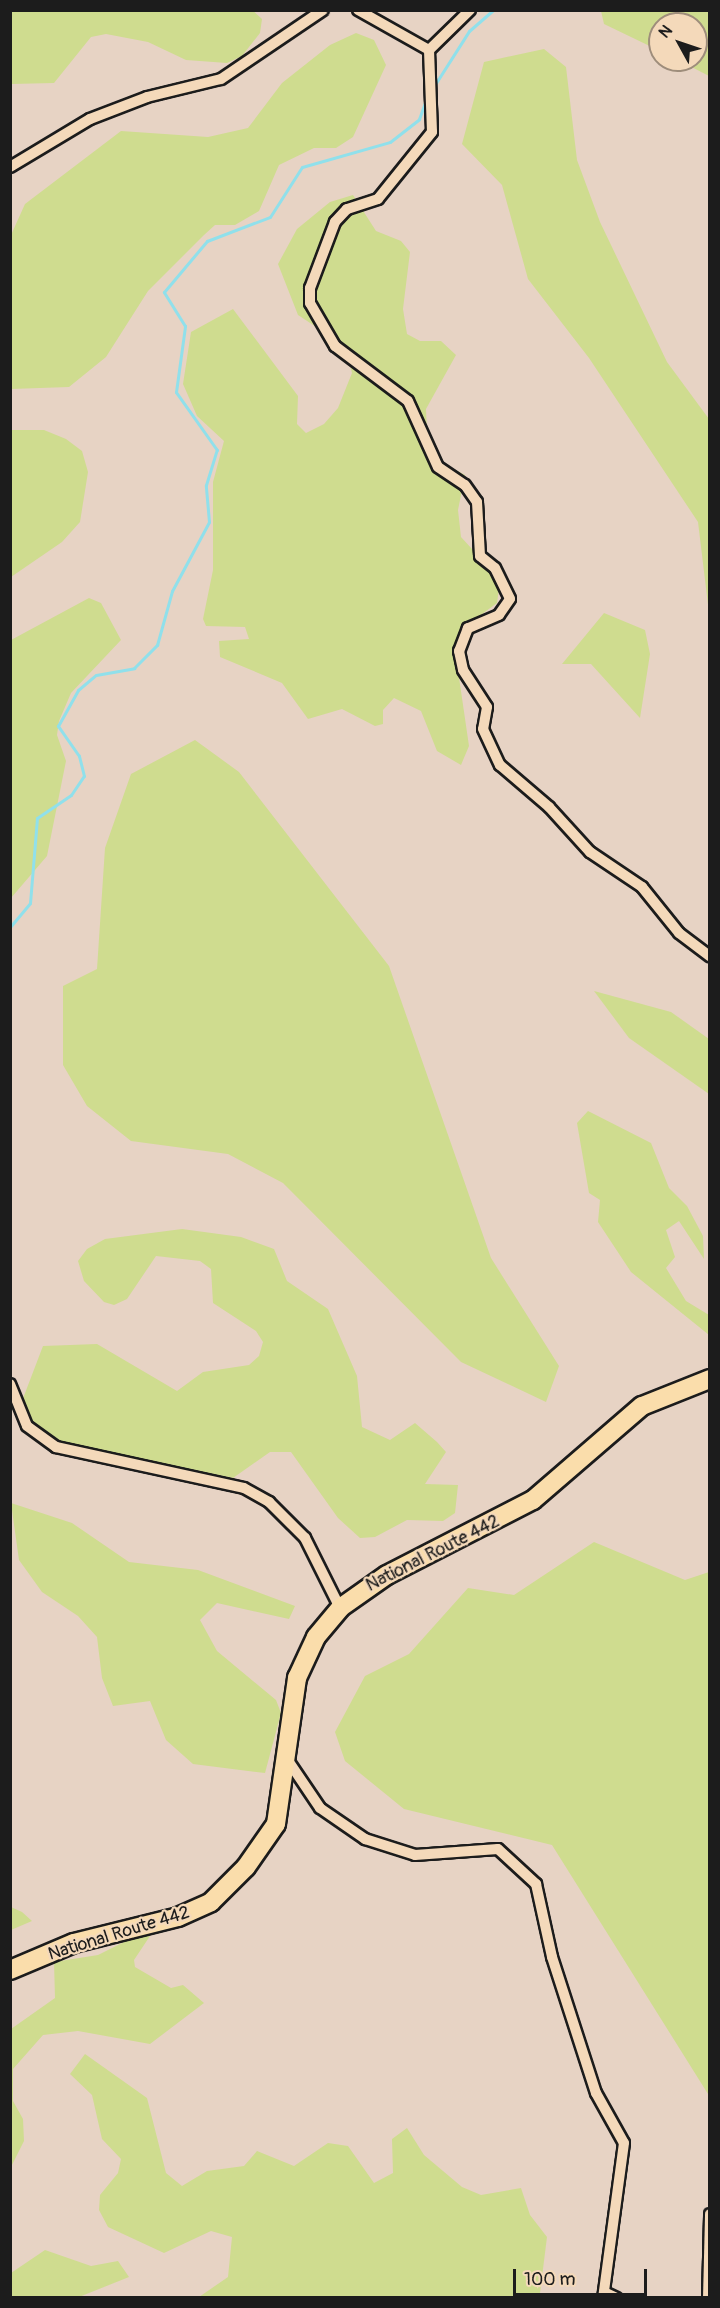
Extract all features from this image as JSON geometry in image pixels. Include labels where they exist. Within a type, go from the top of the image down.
[{"type":"highway","name":"National Route 442","points":[[10,1970],[74,1943],[178,1917],[212,1902],[246,1867],[276,1824],[297,1678],[316,1637],[340,1608],[387,1575],[532,1500],[642,1406],[710,1379]]},
{"type":"street","points":[[10,167],[90,119],[147,97],[220,79],[323,10]]},
{"type":"street","points":[[358,10],[429,50]]},
{"type":"street","points":[[470,10],[429,50],[432,132],[378,199],[347,209],[335,222],[310,288],[310,303],[335,346],[408,401],[438,467],[465,485],[477,502],[480,556],[495,568],[510,599],[499,615],[468,628],[459,651],[464,670],[487,707],[483,729],[500,765],[549,807],[590,852],[642,887],[679,933],[710,956]]},
{"type":"street","points":[[10,1384],[27,1426],[56,1447],[244,1488],[269,1502],[305,1538],[340,1608]]},
{"type":"street","points":[[287,1759],[320,1808],[365,1839],[416,1855],[498,1849],[536,1884],[552,1957],[596,2094],[624,2143],[603,2295],[617,2298]]},
{"type":"street","points":[[708,2298],[710,2214]]},
{"type":"green space","points":[[252,10],[262,19],[260,33],[242,56],[227,63],[186,60],[148,42],[106,34],[91,37],[54,83],[11,84],[11,11]]},
{"type":"green space","points":[[601,11],[709,11],[709,76],[701,72],[708,72],[708,12],[648,12],[648,45],[604,24]]},
{"type":"green space","points":[[356,33],[374,40],[386,65],[353,137],[336,148],[314,148],[279,165],[259,211],[235,225],[215,225],[204,235],[148,291],[106,357],[69,387],[11,389],[11,235],[25,204],[121,131],[208,137],[248,128],[282,83],[330,45]]},
{"type":"green space","points":[[544,49],[566,67],[577,160],[600,222],[667,362],[709,419],[709,613],[698,522],[589,358],[528,279],[502,185],[462,144],[484,62]]},
{"type":"green space","points":[[353,195],[376,231],[401,241],[410,252],[403,309],[407,334],[420,341],[441,341],[456,355],[426,409],[428,455],[465,475],[458,510],[461,537],[494,573],[499,588],[497,603],[474,620],[455,650],[469,746],[461,765],[437,751],[421,711],[394,698],[383,710],[383,724],[375,726],[342,709],[308,719],[282,683],[220,657],[219,641],[249,639],[245,627],[206,626],[203,619],[213,570],[213,482],[224,441],[197,416],[183,384],[191,332],[233,309],[298,396],[297,424],[306,433],[324,424],[338,408],[352,373],[345,346],[298,315],[278,264],[297,229],[330,202]]},
{"type":"green space","points":[[11,430],[44,430],[66,439],[82,451],[88,472],[80,522],[62,542],[11,577]]},
{"type":"green space","points":[[89,598],[101,603],[121,640],[71,693],[59,721],[57,735],[66,761],[47,856],[11,898],[11,640]]},
{"type":"green space","points":[[604,613],[645,630],[650,654],[640,718],[591,664],[562,664]]},
{"type":"green space","points":[[195,740],[239,772],[389,966],[491,1258],[559,1366],[546,1402],[461,1362],[283,1183],[228,1154],[131,1141],[87,1106],[63,1065],[63,986],[97,969],[105,848],[131,774]]},
{"type":"green space","points":[[594,991],[671,1012],[709,1039],[709,1094],[629,1038]]},
{"type":"green space","points":[[588,1111],[651,1143],[669,1188],[687,1206],[703,1236],[704,1259],[679,1221],[666,1230],[675,1257],[666,1268],[686,1301],[709,1315],[709,1335],[631,1272],[598,1222],[600,1200],[589,1193],[577,1123]]},
{"type":"green space","points":[[182,1229],[241,1237],[274,1249],[287,1281],[328,1309],[357,1376],[362,1427],[390,1440],[415,1423],[437,1442],[446,1452],[425,1484],[458,1485],[455,1513],[443,1521],[407,1520],[375,1537],[360,1538],[338,1518],[291,1452],[270,1452],[233,1478],[52,1442],[31,1424],[22,1401],[43,1346],[97,1344],[177,1391],[203,1372],[249,1365],[259,1356],[263,1342],[256,1331],[213,1303],[211,1269],[200,1261],[156,1256],[127,1299],[114,1305],[104,1302],[84,1281],[78,1261],[87,1249],[105,1239]]},
{"type":"green space","points":[[11,1503],[72,1523],[129,1562],[198,1570],[295,1606],[289,1619],[217,1603],[200,1620],[217,1651],[276,1700],[281,1713],[265,1773],[193,1764],[166,1740],[150,1701],[113,1706],[102,1678],[97,1637],[78,1616],[42,1592],[19,1560]]},
{"type":"green space","points":[[594,1542],[685,1580],[709,1572],[708,2094],[552,1845],[404,1809],[345,1761],[335,1732],[365,1676],[409,1654],[468,1588],[514,1595]]},
{"type":"green space","points":[[11,1907],[22,1912],[32,1921],[11,1930]]},
{"type":"green space","points":[[144,1932],[150,1936],[134,1960],[135,1967],[171,1988],[183,1985],[204,2003],[150,2044],[78,2031],[43,2035],[13,2069],[13,2101],[23,2119],[24,2141],[11,2167],[11,2029],[55,1998],[54,1962],[98,1955]]},
{"type":"green space","points":[[85,2054],[147,2098],[166,2173],[182,2186],[207,2171],[244,2166],[257,2151],[294,2166],[328,2143],[348,2146],[374,2183],[393,2173],[392,2139],[407,2128],[424,2155],[462,2187],[481,2195],[521,2188],[530,2215],[547,2237],[540,2293],[535,2298],[199,2297],[228,2277],[232,2237],[211,2231],[164,2253],[108,2227],[99,2210],[100,2195],[118,2173],[121,2159],[102,2139],[92,2095],[70,2074]]},
{"type":"green space","points":[[45,2250],[91,2266],[118,2261],[129,2277],[79,2297],[11,2297],[11,2273]]},
{"type":"waterway","points":[[434,86],[469,31],[493,10]]},
{"type":"waterway","points":[[10,927],[30,903],[37,818],[71,795],[84,776],[79,756],[58,726],[78,690],[96,675],[134,668],[157,645],[172,591],[209,522],[206,485],[217,450],[176,392],[185,326],[164,292],[207,241],[270,217],[302,167],[390,142],[419,119],[427,97]]},
{"type":"waterway","points":[[10,991],[10,1011]]}]
